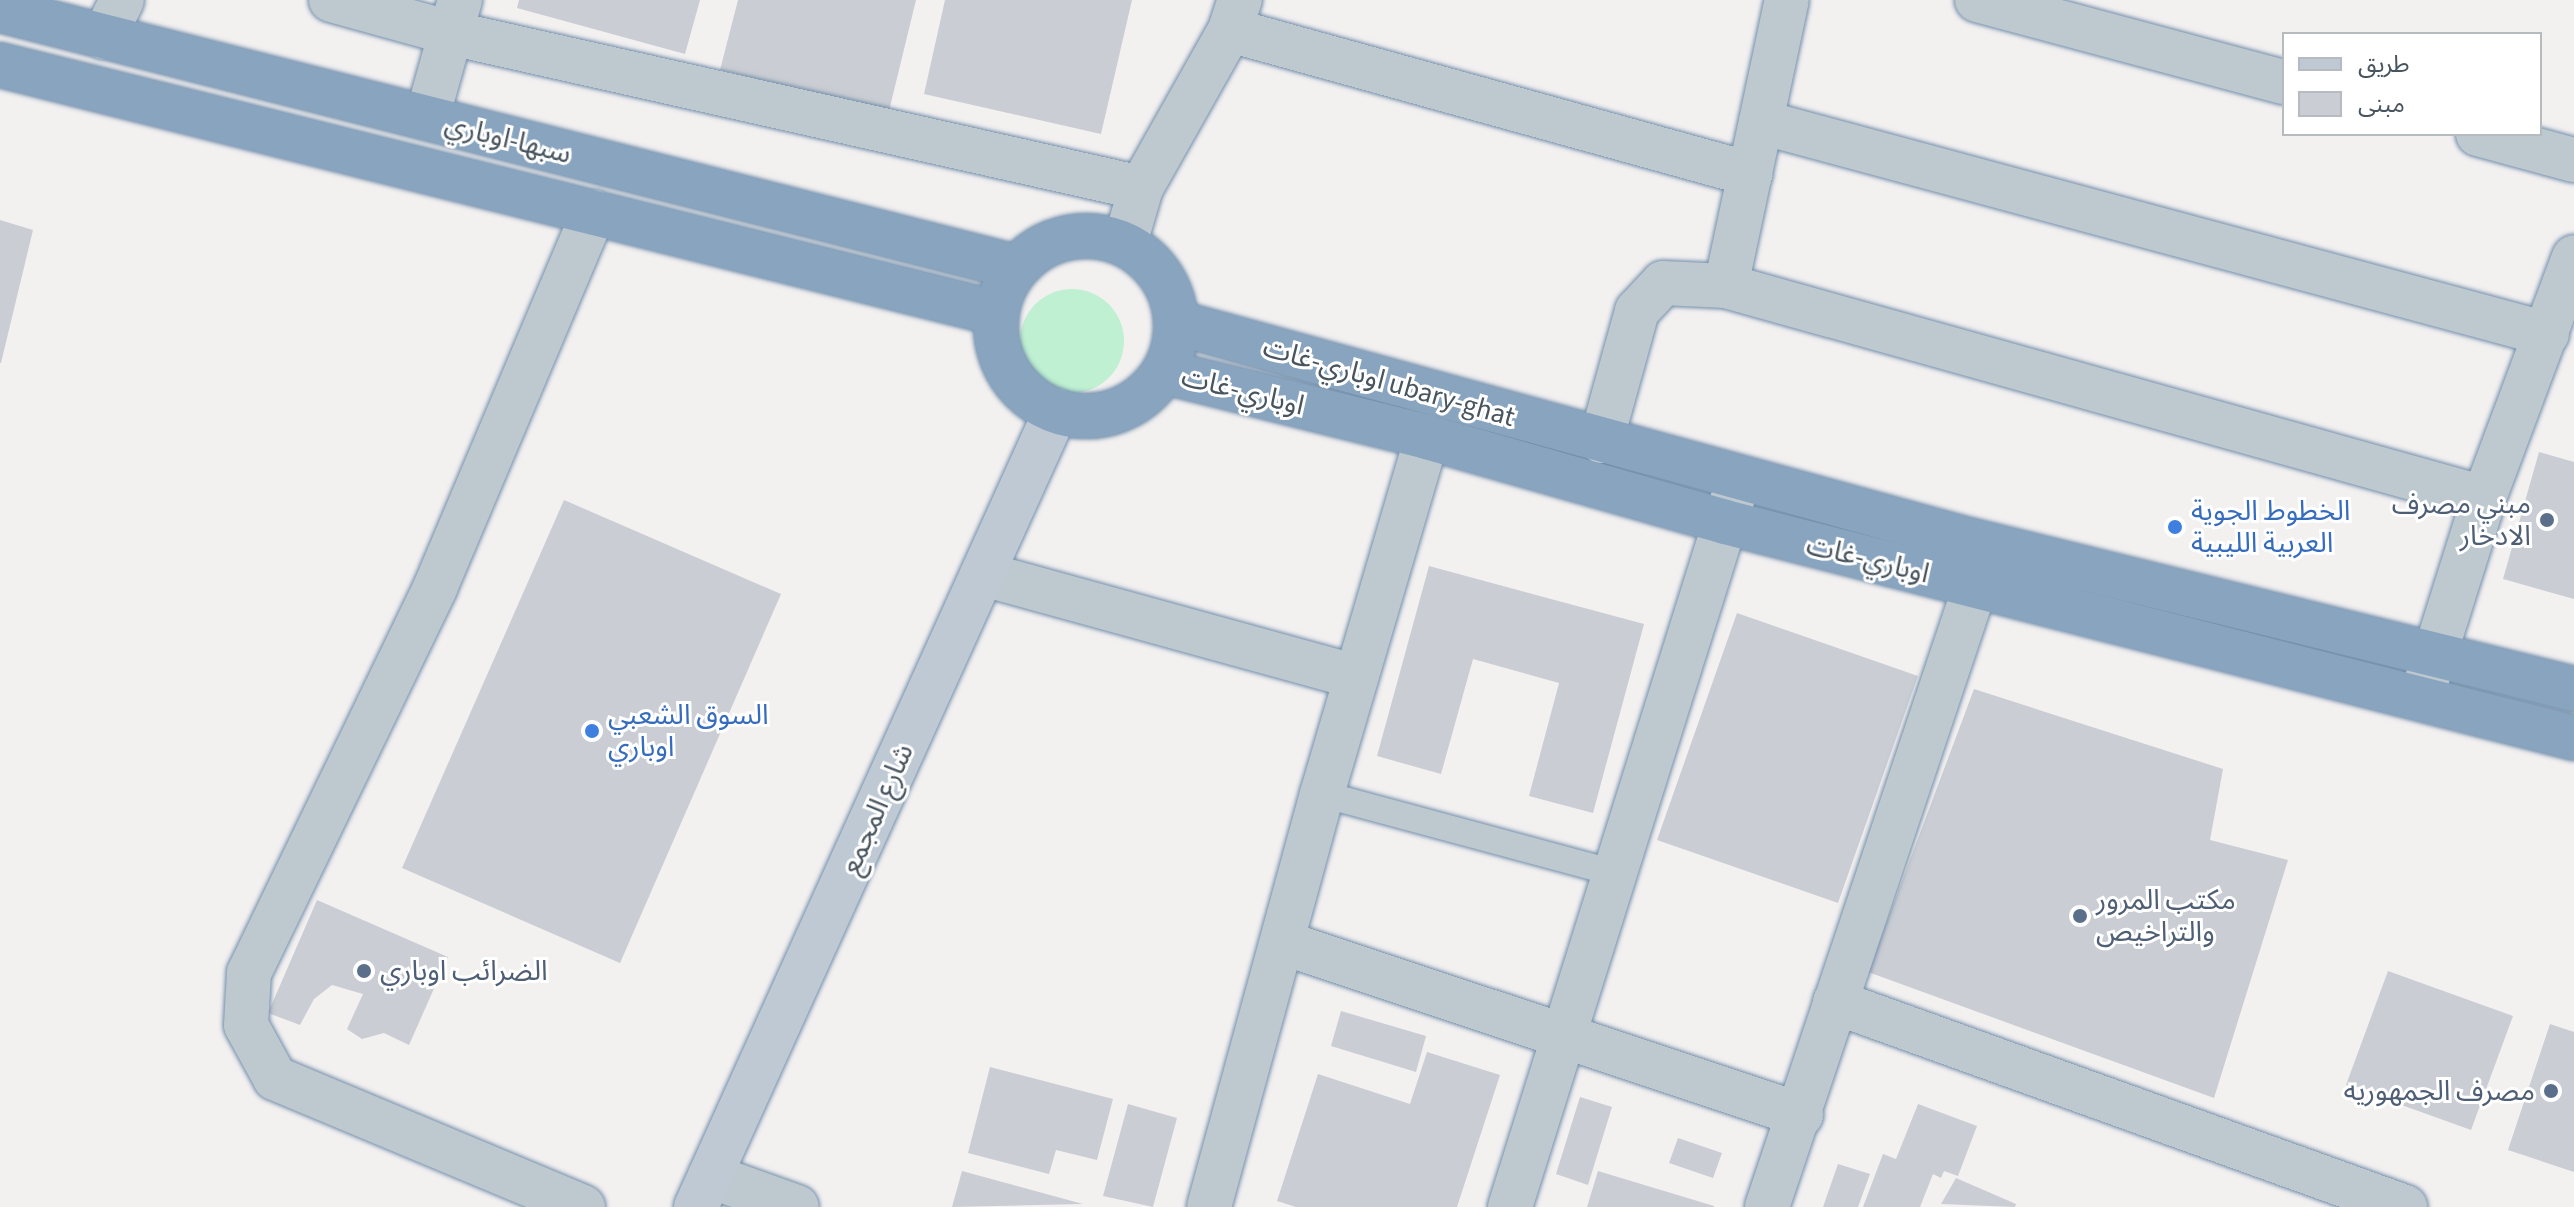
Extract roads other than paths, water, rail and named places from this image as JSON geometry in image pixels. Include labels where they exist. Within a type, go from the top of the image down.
[{"type":"highway","name":"سبها-اوباري","points":[[0,10],[113,18],[427,118],[1016,267]]},
{"type":"highway","name":"سبها-اوباري","points":[[0,65],[996,313]]},
{"type":"highway","points":[[1096,236],[1125,243],[1162,276],[1178,323],[1165,372],[1145,395],[1118,411],[1087,417],[1056,411],[1029,396],[1008,373],[997,344],[996,313],[1016,267],[1039,248],[1067,237],[1096,236]]},
{"type":"highway","name":"اوباري-غات ubary-ghat","points":[[1178,323],[1601,441]]},
{"type":"highway","name":"اوباري-غات","points":[[1165,372],[1427,437],[1725,522],[1975,587],[2574,738]]},
{"type":"highway","name":"اوباري-غات","points":[[1601,441],[2574,689]]},
{"type":"street","points":[[331,0],[455,17],[1141,188]]},
{"type":"street","points":[[1726,286],[1787,0]]},
{"type":"street","points":[[1977,0],[2282,81]]},
{"type":"street","points":[[1125,243],[1141,188],[1235,15],[1750,174]]},
{"type":"street","points":[[427,118],[455,17]]},
{"type":"street","points":[[1761,122],[2547,334]]},
{"type":"street","points":[[2485,136],[2574,160]]},
{"type":"street","points":[[583,1207],[275,1078],[246,1025],[249,973],[435,588],[594,212]]},
{"type":"street","points":[[2421,698],[2484,498],[2574,257]]},
{"type":"street","points":[[1601,441],[1637,311],[1663,283],[1726,286],[2484,498]]},
{"type":"street","name":"شارع المجمع","points":[[703,1192],[1056,411]]},
{"type":"street","points":[[1211,1207],[1322,794],[1427,437]]},
{"type":"street","points":[[1510,1207],[1565,1033],[1611,872],[1739,478]]},
{"type":"street","points":[[983,574],[1356,677]]},
{"type":"street","points":[[1767,1207],[1801,1115],[1835,1002],[1975,587]]},
{"type":"street","points":[[1284,943],[1565,1033],[1801,1115]]},
{"type":"street","points":[[1835,1002],[2405,1207]]},
{"type":"street","points":[[703,1192],[797,1207]]},
{"type":"lane","points":[[1322,794],[1611,872]]},
{"type":"place","name":"مبني مصرف الادخار","points":[[2547,520]]},
{"type":"place","name":"الخطوط الجوية العربية الليبية","points":[[2175,527]]},
{"type":"place","name":"السوق الشعبي اوباري","points":[[592,731]]},
{"type":"place","name":"مكتب المرور والتراخيص","points":[[2080,916]]},
{"type":"place","name":"الضرائب اوباري","points":[[364,971]]},
{"type":"place","name":"مصرف الجمهوريه","points":[[2551,1091]]}]
